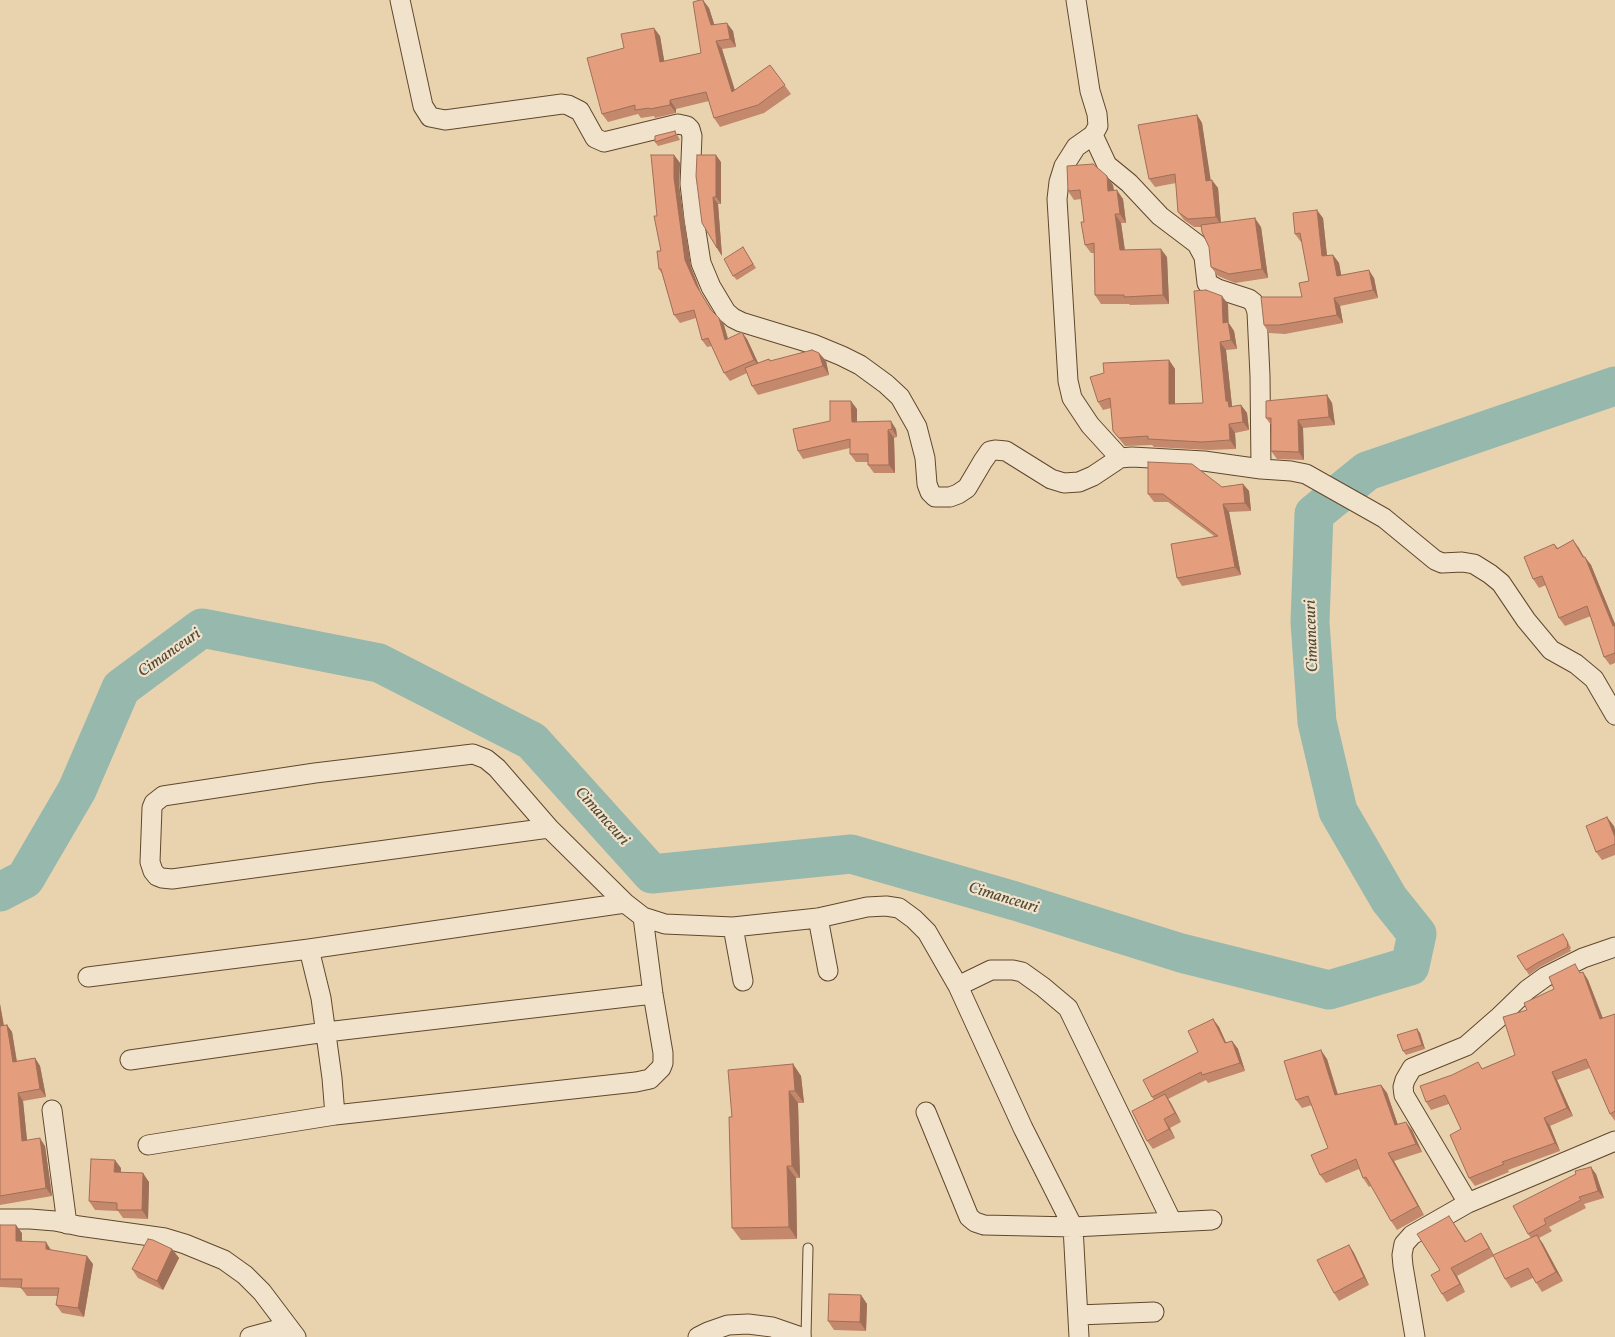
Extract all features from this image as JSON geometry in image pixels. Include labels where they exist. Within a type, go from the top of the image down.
[{"type":"street","points":[[400,0],[424,106],[430,117],[445,120],[562,104],[580,111],[595,138],[604,142],[678,124],[687,126],[692,136],[690,184],[701,263],[711,286],[726,312],[741,322],[813,344],[842,356],[860,365],[886,384],[900,397],[917,427],[926,458],[927,484],[930,492],[935,497],[950,497],[967,488],[990,451],[995,450],[1006,451],[1051,479],[1064,483],[1079,482],[1120,458],[1147,457],[1204,461],[1306,474],[1384,518],[1436,560],[1442,563],[1462,562],[1474,564],[1490,574],[1501,583],[1526,620],[1550,650],[1576,664],[1594,679],[1615,715]]},
{"type":"street","points":[[1076,0],[1090,91],[1098,126],[1093,135],[1076,147],[1064,166],[1059,182],[1057,199],[1067,369],[1072,398],[1090,425],[1120,458]]},
{"type":"street","points":[[1093,135],[1107,165],[1129,183],[1160,216],[1197,244],[1204,257],[1207,283],[1218,289],[1249,299],[1254,304],[1257,312],[1260,376],[1261,469]]},
{"type":"street","points":[[549,828],[172,879],[157,876],[153,872],[150,862],[152,808],[154,803],[163,796],[315,773],[468,754],[479,756],[497,768],[549,828],[625,903],[643,917],[665,924],[733,927],[818,918],[867,907],[886,906],[899,908],[927,932],[958,986],[1023,1128],[1073,1227],[1079,1337]]},
{"type":"street","points":[[88,977],[625,903]]},
{"type":"street","points":[[148,1145],[335,1115],[650,1079],[657,1074],[663,1063],[663,1053],[643,917]]},
{"type":"street","points":[[818,918],[828,971]]},
{"type":"street","points":[[733,927],[743,981]]},
{"type":"street","points":[[1468,1203],[1404,1095],[1403,1087],[1408,1074],[1412,1068],[1466,1046],[1527,990],[1545,977],[1583,958],[1615,947]]},
{"type":"street","points":[[309,948],[321,998],[335,1115]]},
{"type":"street","points":[[958,986],[991,970],[1013,970],[1022,972],[1068,1008],[1172,1222]]},
{"type":"street","points":[[130,1060],[326,1032],[653,994]]},
{"type":"street","points":[[52,1110],[68,1224]]},
{"type":"street","points":[[926,1112],[969,1217],[975,1222],[984,1225],[1073,1227],[1212,1220]]},
{"type":"street","points":[[1415,1337],[1402,1255],[1404,1244],[1412,1235],[1468,1203],[1615,1141]]},
{"type":"street","points":[[0,1219],[30,1219],[68,1224],[165,1238],[185,1244],[224,1260],[245,1275],[262,1292],[292,1332]]},
{"type":"street","points":[[1078,1315],[1154,1312]]},
{"type":"street","points":[[698,1337],[728,1325],[748,1324],[772,1327],[801,1337]]},
{"type":"street","points":[[250,1337],[292,1332]]},
{"type":"lane","points":[[806,1337],[808,1248]]},
{"type":"building","points":[[703,0],[711,25],[727,23],[730,39],[716,41],[732,92],[770,65],[785,85],[758,105],[714,118],[706,92],[670,100],[670,105],[635,110],[635,105],[602,114],[587,58],[624,48],[621,34],[654,28],[660,62],[701,53],[693,2]]},
{"type":"building","points":[[1197,115],[1206,181],[1212,180],[1216,217],[1188,219],[1178,212],[1175,174],[1149,179],[1138,125]]},
{"type":"building","points":[[675,131],[676,135],[655,142],[655,136]]},
{"type":"building","points":[[651,155],[674,155],[674,178],[685,260],[696,285],[711,310],[719,318],[725,340],[742,332],[754,360],[724,373],[708,338],[702,340],[694,310],[674,315],[661,269],[659,269],[657,251],[661,251],[654,216],[657,216]]},
{"type":"building","points":[[697,155],[716,155],[716,197],[713,197],[717,248],[702,223],[696,176]]},
{"type":"building","points":[[1093,164],[1107,176],[1108,191],[1117,190],[1120,214],[1115,214],[1120,250],[1161,249],[1163,295],[1124,297],[1124,295],[1095,295],[1094,243],[1085,245],[1081,222],[1084,222],[1080,190],[1068,191],[1067,166]]},
{"type":"building","points":[[1317,210],[1322,256],[1333,255],[1337,276],[1369,270],[1373,290],[1334,298],[1337,315],[1279,325],[1264,325],[1261,297],[1302,297],[1299,283],[1309,281],[1300,233],[1295,234],[1293,213]]},
{"type":"building","points":[[1255,218],[1262,269],[1229,274],[1211,267],[1209,247],[1201,225]]},
{"type":"building","points":[[743,247],[753,264],[733,276],[724,259]]},
{"type":"building","points":[[1206,290],[1222,296],[1223,323],[1228,322],[1231,340],[1220,342],[1226,401],[1228,401],[1229,407],[1241,405],[1243,422],[1229,424],[1230,440],[1202,442],[1148,439],[1148,436],[1119,438],[1113,431],[1110,398],[1098,402],[1090,377],[1104,373],[1103,363],[1169,360],[1169,404],[1203,403],[1194,291]]},
{"type":"building","points":[[812,350],[819,353],[823,366],[752,386],[745,368],[769,359],[770,361]]},
{"type":"building","points":[[1327,395],[1329,417],[1298,420],[1299,452],[1271,451],[1271,418],[1266,418],[1266,401]]},
{"type":"building","points":[[830,401],[851,401],[852,422],[891,421],[892,429],[888,430],[889,465],[868,465],[868,454],[850,454],[850,439],[798,451],[793,429],[830,421]]},
{"type":"building","points":[[1148,462],[1192,464],[1222,487],[1243,484],[1245,503],[1223,504],[1235,567],[1177,578],[1171,544],[1218,536],[1163,494],[1148,494]]},
{"type":"building","points":[[1573,540],[1583,557],[1585,557],[1613,626],[1615,626],[1615,653],[1604,657],[1587,606],[1559,618],[1542,576],[1533,579],[1524,557],[1554,544],[1557,549]]},
{"type":"building","points":[[1607,817],[1615,837],[1615,844],[1596,852],[1586,826]]},
{"type":"building","points":[[1563,934],[1568,947],[1526,970],[1517,956]]},
{"type":"building","points":[[1575,964],[1580,973],[1583,972],[1600,1019],[1615,1014],[1615,1111],[1610,1114],[1586,1059],[1552,1072],[1567,1108],[1544,1118],[1555,1143],[1502,1162],[1504,1164],[1469,1178],[1450,1135],[1461,1129],[1445,1095],[1426,1102],[1420,1086],[1452,1075],[1478,1062],[1482,1069],[1515,1055],[1503,1017],[1527,1010],[1524,1003],[1554,989],[1549,977]]},
{"type":"building","points":[[1213,1019],[1225,1043],[1232,1041],[1240,1063],[1202,1075],[1201,1072],[1152,1097],[1143,1080],[1198,1052],[1188,1031]]},
{"type":"building","points":[[7,1025],[13,1062],[35,1058],[40,1089],[18,1093],[22,1141],[40,1138],[46,1188],[0,1196],[0,1026]]},
{"type":"building","points":[[1417,1029],[1422,1045],[1403,1051],[1397,1035]]},
{"type":"building","points":[[1321,1050],[1335,1095],[1381,1085],[1395,1125],[1406,1122],[1416,1144],[1388,1153],[1418,1206],[1391,1221],[1366,1177],[1363,1178],[1356,1159],[1320,1175],[1311,1155],[1328,1148],[1308,1096],[1296,1100],[1284,1061]]},
{"type":"building","points":[[793,1064],[795,1091],[789,1091],[792,1166],[787,1166],[789,1227],[732,1228],[729,1117],[732,1117],[728,1070]]},
{"type":"building","points":[[1165,1094],[1175,1113],[1164,1119],[1169,1129],[1147,1141],[1132,1111]]},
{"type":"building","points":[[91,1159],[115,1160],[114,1172],[143,1173],[142,1210],[117,1210],[117,1203],[89,1201]]},
{"type":"building","points":[[1591,1167],[1598,1191],[1579,1197],[1581,1200],[1544,1219],[1546,1224],[1528,1234],[1513,1206],[1576,1174],[1575,1171]]},
{"type":"building","points":[[1449,1216],[1465,1242],[1481,1233],[1489,1248],[1451,1268],[1460,1284],[1442,1294],[1431,1275],[1440,1270],[1417,1234]]},
{"type":"building","points":[[0,1225],[16,1225],[16,1241],[46,1242],[46,1249],[87,1256],[78,1308],[56,1305],[59,1288],[21,1288],[22,1279],[0,1279]]},
{"type":"building","points":[[1537,1235],[1556,1272],[1536,1283],[1528,1268],[1505,1279],[1493,1255]]},
{"type":"building","points":[[148,1239],[172,1249],[157,1281],[132,1269]]},
{"type":"building","points":[[1349,1245],[1364,1277],[1334,1293],[1317,1260]]},
{"type":"building","points":[[829,1294],[861,1295],[860,1322],[828,1321]]},
{"type":"waterway","name":"Cimanceuri","points":[[0,892],[25,879],[77,790],[121,688],[202,628],[379,663],[532,741],[652,874],[851,854],[1015,901],[1181,953],[1329,990],[1410,966],[1417,934],[1389,899],[1338,811],[1317,722],[1310,622],[1314,514],[1367,471],[1615,386]]}]
